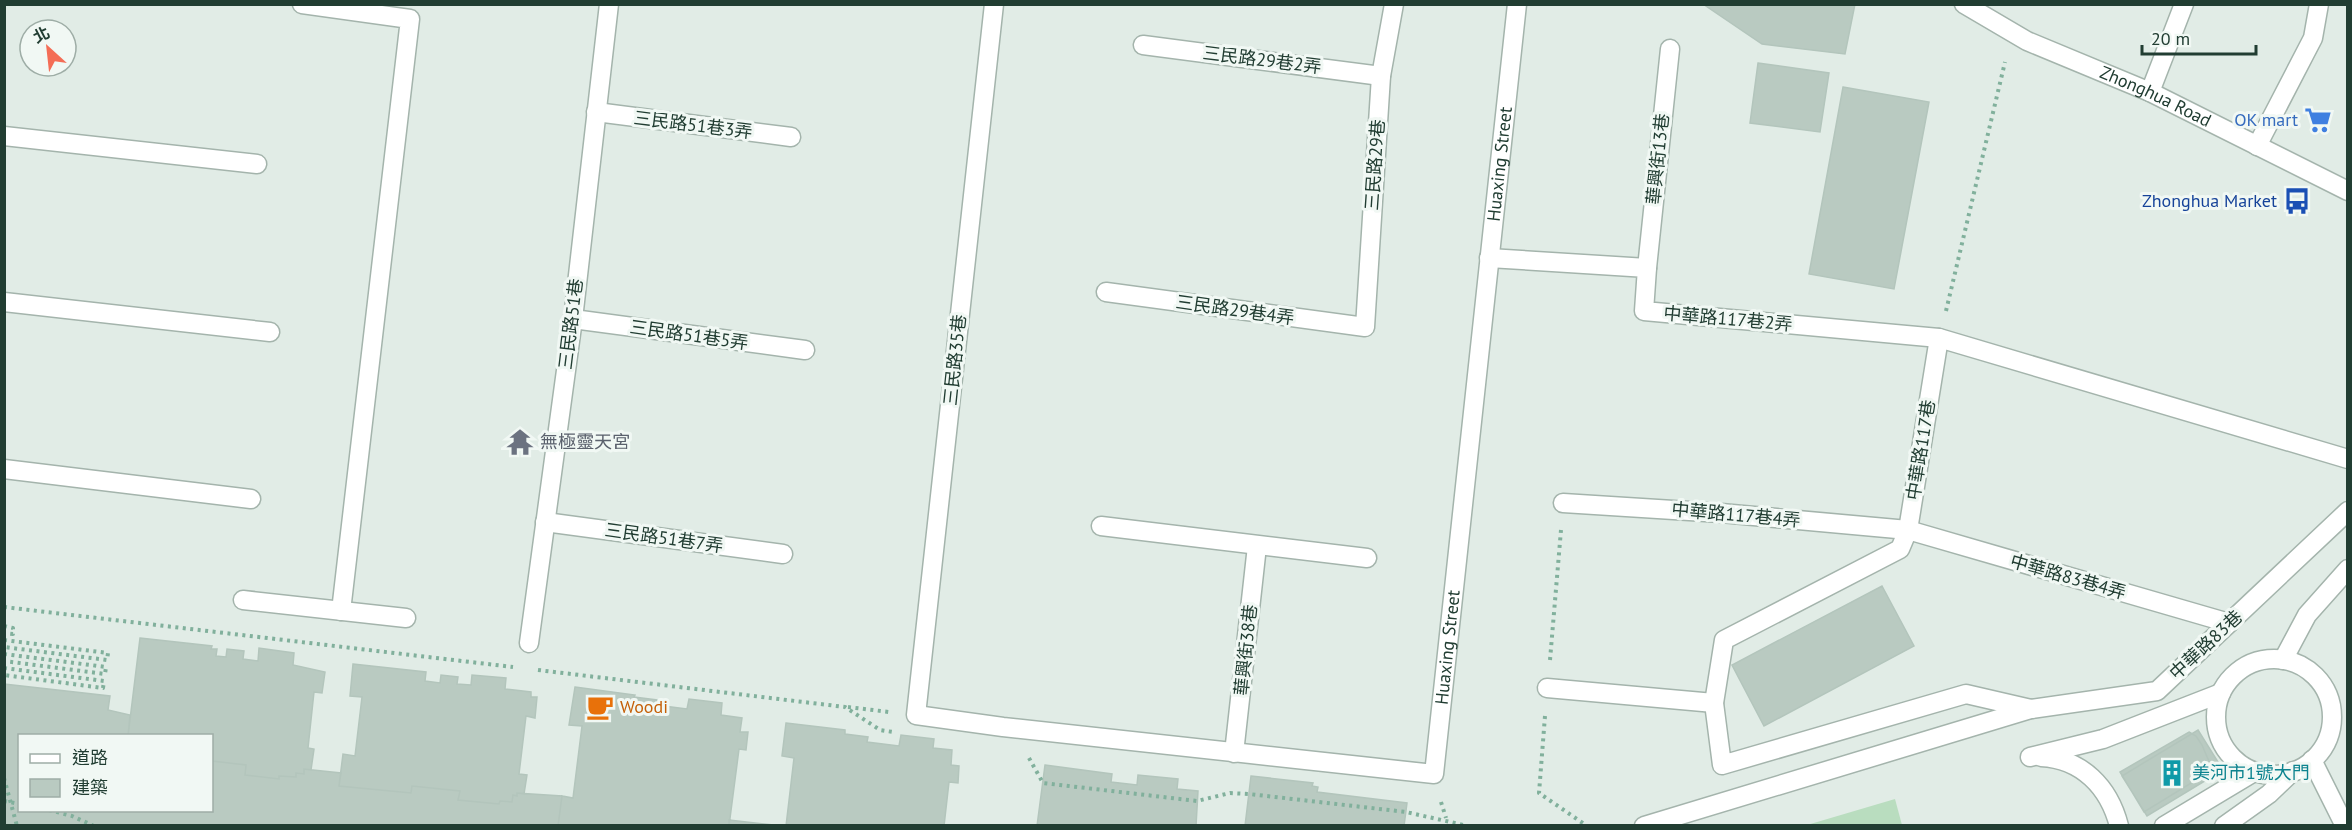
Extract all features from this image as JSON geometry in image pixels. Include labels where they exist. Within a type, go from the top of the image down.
[{"type":"street","points":[[302,4],[410,19],[341,610]]},
{"type":"street","name":"三民路51巷","points":[[529,643],[573,319],[609,4]]},
{"type":"street","name":"三民路35巷","points":[[916,715],[994,4]]},
{"type":"street","name":"三民路29巷","points":[[1365,327],[1381,76],[1394,4]]},
{"type":"street","name":"Huaxing Street","points":[[916,715],[1434,774],[1517,4]]},
{"type":"street","name":"Zhonghua Road","points":[[1964,4],[2012,33],[2150,92],[2348,191]]},
{"type":"street","points":[[2150,92],[2184,4]]},
{"type":"street","points":[[2257,146],[2313,38],[2319,4]]},
{"type":"street","name":"三民路29巷2弄","points":[[1143,45],[1381,76]]},
{"type":"street","name":"華興街13巷","points":[[1647,268],[1670,49]]},
{"type":"street","name":"三民路51巷3弄","points":[[596,112],[791,137]]},
{"type":"street","points":[[4,136],[257,164]]},
{"type":"street","points":[[1489,258],[1647,268]]},
{"type":"street","name":"中華路117巷2弄","points":[[1647,268],[1644,311],[1939,338]]},
{"type":"street","name":"三民路29巷4弄","points":[[1106,292],[1365,327]]},
{"type":"street","points":[[4,302],[270,332]]},
{"type":"street","name":"三民路51巷5弄","points":[[573,319],[806,350]]},
{"type":"street","points":[[1939,338],[2348,459]]},
{"type":"street","name":"中華路117巷","points":[[1939,338],[1908,530],[1900,549],[1724,640],[1714,703],[1722,765],[1966,694],[2031,709]]},
{"type":"street","points":[[4,469],[251,499]]},
{"type":"street","name":"中華路117巷4弄","points":[[1563,503],[1721,513],[1908,530]]},
{"type":"street","name":"中華路83巷","points":[[2031,709],[2157,691],[2348,511]]},
{"type":"street","name":"三民路51巷7弄","points":[[545,522],[783,554]]},
{"type":"street","points":[[1101,526],[1367,558]]},
{"type":"street","name":"中華路83巷4弄","points":[[1908,530],[2229,623]]},
{"type":"street","name":"華興街38巷","points":[[1234,753],[1257,546]]},
{"type":"street","points":[[2283,660],[2307,615],[2348,569]]},
{"type":"street","points":[[243,600],[406,618]]},
{"type":"street","points":[[2224,825],[2269,794],[2293,771],[2312,760],[2324,746],[2331,728],[2332,709],[2326,691],[2316,676],[2300,666],[2283,660],[2264,660],[2247,666],[2232,677],[2221,693],[2216,724],[2228,753],[2254,772],[2273,774],[2293,771]]},
{"type":"street","points":[[1547,688],[1714,703]]},
{"type":"street","points":[[2132,825],[2117,817],[2101,785],[2081,768],[2056,758],[2030,757],[2103,739],[2221,693]]},
{"type":"street","points":[[1644,825],[2031,709]]},
{"type":"street","points":[[2312,760],[2345,825]]},
{"type":"street","points":[[2164,825],[2254,772]]},
{"type":"path","points":[[1939,338],[2012,33]]},
{"type":"path","points":[[1563,503],[1539,793],[1587,825]]},
{"type":"path","points":[[4,607],[521,668]]},
{"type":"path","points":[[4,626],[14,628],[13,634],[4,633]]},
{"type":"path","points":[[4,640],[108,653],[107,660],[4,647]]},
{"type":"path","points":[[4,654],[106,667],[105,674],[4,662]]},
{"type":"path","points":[[4,668],[104,681],[103,688],[4,675]]},
{"type":"path","points":[[532,670],[916,715]]},
{"type":"path","points":[[845,707],[880,730],[902,733]]},
{"type":"path","points":[[1025,749],[1043,783],[1197,801],[1230,793],[1249,794],[1406,812],[1468,825]]},
{"type":"path","points":[[4,778],[17,825]]},
{"type":"path","points":[[4,808],[13,809]]},
{"type":"path","points":[[57,812],[94,825]]},
{"type":"green space","points":[[1895,799],[1902,825],[1807,825]]},
{"type":"building","points":[[1703,4],[1855,4],[1845,54],[1762,44]]},
{"type":"building","points":[[1758,63],[1829,73],[1820,132],[1750,123]]},
{"type":"building","points":[[1843,87],[1929,102],[1894,289],[1809,274]]},
{"type":"building","points":[[1882,586],[1914,646],[1764,726],[1732,665]]},
{"type":"building","points":[[140,638],[212,646],[211,649],[217,649],[216,656],[226,657],[227,649],[244,651],[243,659],[258,661],[259,648],[294,653],[293,665],[325,672],[322,693],[314,692],[308,748],[314,749],[311,770],[304,769],[304,774],[296,773],[296,777],[279,776],[279,779],[245,775],[246,765],[213,761],[213,734],[128,734]]},
{"type":"building","points":[[353,664],[426,672],[425,681],[440,683],[441,675],[458,677],[457,684],[471,685],[472,675],[506,678],[505,689],[531,692],[531,697],[537,697],[535,718],[526,716],[519,774],[527,775],[524,794],[517,793],[517,796],[513,795],[512,802],[500,801],[499,804],[458,800],[460,791],[412,786],[411,793],[339,786],[343,754],[355,756],[362,697],[350,696]]},
{"type":"building","points":[[4,684],[110,696],[108,710],[130,715],[128,734],[18,734],[18,812],[213,812],[213,761],[246,765],[245,775],[279,779],[279,776],[296,777],[296,773],[304,774],[304,769],[341,773],[339,786],[411,793],[412,786],[460,791],[458,800],[499,804],[500,801],[512,802],[513,795],[517,796],[517,793],[562,796],[558,826],[4,826]]},
{"type":"building","points":[[575,687],[635,695],[634,697],[657,700],[656,705],[687,709],[689,699],[722,703],[721,715],[742,718],[740,732],[748,732],[746,750],[739,749],[729,826],[558,826],[562,796],[573,798],[582,726],[569,725]]},
{"type":"building","points":[[786,723],[845,730],[845,734],[868,737],[867,742],[899,746],[901,735],[934,739],[933,748],[952,750],[951,765],[959,766],[958,783],[949,782],[944,826],[786,826],[794,758],[782,756]]},
{"type":"building","name":"美河市1號大門","points":[[2198,730],[2223,770],[2147,816],[2122,776]]},
{"type":"building","name":"美河市1號大門","points":[[2189,732],[2196,736],[2202,745],[2211,766],[2206,774],[2144,812],[2120,772]]},
{"type":"building","points":[[1045,765],[1112,774],[1111,782],[1137,785],[1138,775],[1178,779],[1177,789],[1198,791],[1196,826],[1037,826]]},
{"type":"building","points":[[1251,776],[1313,783],[1312,786],[1318,787],[1317,792],[1407,803],[1404,826],[1245,826]]},
{"type":"building","points":[[729,820],[773,825],[773,826],[729,826]]},
{"type":"place","name":"OK mart","points":[[2318,120]]},
{"type":"place","name":"Zhonghua Market","points":[[2297,201]]},
{"type":"place","name":"無極靈天宮","points":[[520,442]]},
{"type":"place","name":"Woodi","points":[[600,707]]},
{"type":"place","name":"美河市1號大門","points":[[2172,773]]}]
